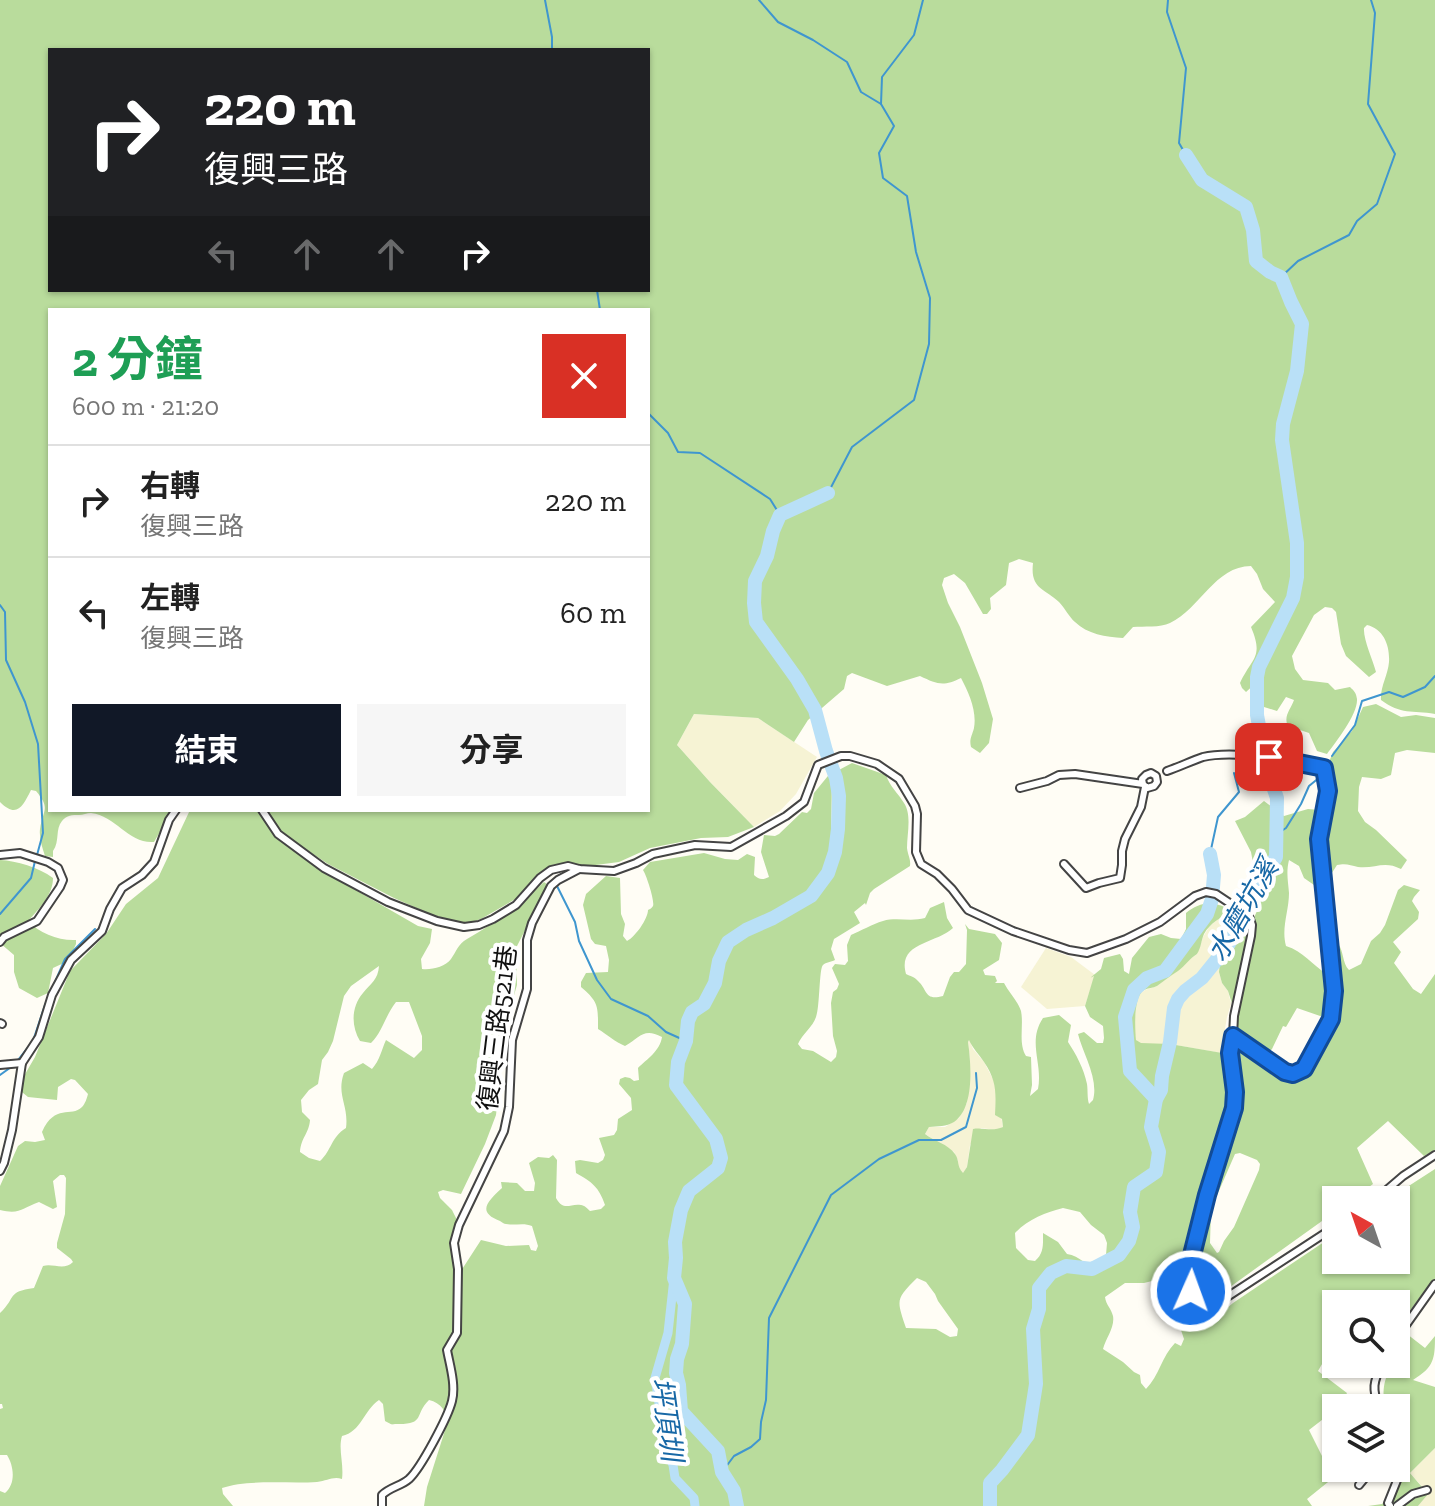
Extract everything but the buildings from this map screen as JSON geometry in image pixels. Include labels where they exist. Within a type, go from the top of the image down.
[{"type":"street","points":[[1167,771],[1204,757],[1222,754],[1265,757],[1324,768],[1328,791],[1319,839],[1334,991],[1331,1019],[1308,1065],[1299,1073],[1285,1072],[1233,1036],[1230,1053],[1234,1108],[1189,1267],[1191,1291],[1198,1299],[1213,1304],[1322,1235]]},
{"type":"street","name":"復興三路521巷","points":[[263,812],[278,834],[324,868],[388,902],[437,921],[464,927],[479,925],[516,905],[551,870],[568,866],[614,871],[653,854],[695,845],[731,847],[786,816],[804,802],[818,765],[841,756],[850,756],[877,764],[899,779],[915,806],[916,852],[921,864],[944,882],[968,910],[1013,931],[1087,953],[1160,922],[1195,896],[1206,892],[1216,894],[1249,916],[1251,936],[1234,1016],[1233,1036]]},
{"type":"street","points":[[1020,788],[1059,775],[1075,774],[1144,786],[1141,807],[1125,839],[1120,878],[1086,888],[1064,864]]},
{"type":"street","points":[[0,1171],[12,1130],[22,1063],[39,1037],[52,995],[71,960],[102,931],[122,888],[142,875],[154,862],[175,812]]},
{"type":"street","points":[[0,855],[20,853],[48,862],[58,868],[63,880],[37,921],[0,942]]},
{"type":"street","name":"復興三路521巷","points":[[382,1506],[382,1495],[407,1481],[414,1472],[435,1439],[452,1401],[453,1384],[447,1350],[457,1333],[458,1269],[454,1243],[459,1225],[504,1131],[509,1107],[512,1040],[527,989],[527,940],[532,923],[551,886],[579,869]]},
{"type":"street","points":[[0,1065],[22,1063]]},
{"type":"street","points":[[1391,1186],[1435,1155]]},
{"type":"street","points":[[1410,1319],[1435,1284]]},
{"type":"street","points":[[1390,1506],[1388,1503],[1396,1482]]},
{"type":"street","points":[[1397,1506],[1413,1494],[1427,1490]]},
{"type":"shaded area","points":[[694,714],[758,718],[817,757],[796,794],[780,811],[754,827],[677,745]]},
{"type":"shaded area","points":[[1232,912],[1245,920],[1231,930],[1222,943],[1219,972],[1231,1004],[1221,1053],[1170,1044],[1141,1044],[1136,1040],[1134,1028],[1140,994],[1157,986],[1197,954],[1209,927]]},
{"type":"shaded area","points":[[1046,948],[1071,957],[1095,975],[1085,1006],[1047,1009],[1021,987]]},
{"type":"shaded area","points":[[969,1039],[995,1083],[1003,1127],[996,1130],[981,1128],[970,1145],[963,1174],[954,1152],[925,1134],[929,1127],[945,1127],[959,1118],[967,1103]]},
{"type":"shaded area","points":[[1435,1448],[1435,1506],[1418,1506],[1428,1493],[1410,1473]]},
{"type":"green space","points":[[0,0],[1435,0],[1435,714],[1401,710],[1381,700],[1389,662],[1385,639],[1373,627],[1367,625],[1364,628],[1376,672],[1369,677],[1346,656],[1336,612],[1325,607],[1314,615],[1292,656],[1295,669],[1303,680],[1328,683],[1335,690],[1350,687],[1357,699],[1350,720],[1327,754],[1317,751],[1309,733],[1288,726],[1287,716],[1294,700],[1286,697],[1277,711],[1264,707],[1262,680],[1246,692],[1240,683],[1255,657],[1255,637],[1251,627],[1275,602],[1263,589],[1251,566],[1238,568],[1217,580],[1181,617],[1157,626],[1133,627],[1123,638],[1097,634],[1080,626],[1059,602],[1036,583],[1033,563],[1019,559],[1009,563],[1006,585],[990,598],[991,609],[987,614],[983,614],[965,583],[954,574],[944,578],[942,585],[982,683],[993,719],[989,743],[980,753],[971,747],[974,715],[961,678],[940,683],[920,676],[887,686],[852,673],[847,676],[844,689],[808,720],[794,742],[758,718],[694,714],[677,745],[754,827],[728,837],[701,838],[650,848],[619,862],[588,866],[551,865],[519,897],[481,919],[465,924],[430,914],[328,864],[280,832],[266,812],[650,812],[650,308],[48,308],[48,812],[172,812],[154,842],[137,839],[100,815],[68,816],[59,828],[53,857],[45,856],[42,846],[40,829],[45,806],[36,791],[31,790],[19,808],[11,810],[0,802]]},
{"type":"green space","points":[[1376,704],[1401,717],[1416,715],[1435,718],[1435,753],[1407,750],[1395,753],[1391,775],[1381,779],[1362,777],[1359,787],[1358,811],[1365,822],[1407,860],[1401,869],[1390,865],[1337,865],[1326,882],[1314,885],[1304,878],[1299,866],[1289,860],[1289,900],[1284,933],[1286,946],[1327,974],[1329,1000],[1323,1017],[1297,1008],[1266,1055],[1236,1032],[1236,1016],[1219,972],[1222,943],[1231,930],[1245,920],[1252,922],[1259,900],[1251,881],[1254,868],[1251,852],[1235,821],[1264,801],[1284,816],[1308,809],[1319,810],[1328,801],[1331,789],[1333,778],[1329,762],[1333,752],[1352,731],[1363,707]]},
{"type":"green space","points":[[852,763],[886,775],[908,813],[910,866],[870,893],[866,905],[854,912],[860,923],[834,939],[831,949],[835,960],[822,968],[816,1017],[798,1044],[802,1049],[813,1051],[831,1062],[837,1051],[831,1003],[833,992],[839,984],[832,968],[835,964],[845,965],[848,961],[847,945],[851,935],[883,921],[925,918],[930,908],[944,902],[953,928],[912,950],[905,963],[906,974],[917,980],[929,996],[943,996],[950,977],[966,964],[965,924],[969,929],[995,934],[1002,943],[999,960],[983,970],[985,975],[995,976],[995,983],[1004,983],[1021,1011],[1022,1046],[1026,1056],[1031,1057],[1030,1096],[1038,1089],[1038,1027],[1043,1018],[1059,1015],[1071,1025],[1068,1042],[1084,1073],[1089,1104],[1093,1100],[1094,1084],[1078,1034],[1084,1032],[1097,1043],[1103,1043],[1103,1026],[1090,1017],[1085,1006],[1094,976],[1090,978],[1101,969],[1104,958],[1120,954],[1124,971],[1129,974],[1132,958],[1149,937],[1161,934],[1181,939],[1186,929],[1186,913],[1191,909],[1203,904],[1215,904],[1232,912],[1209,927],[1197,954],[1157,986],[1140,994],[1136,1014],[1136,1040],[1141,1043],[1170,1044],[1228,1054],[1228,1108],[1185,1261],[1185,1286],[1204,1314],[1223,1310],[1322,1243],[1322,1274],[1410,1274],[1409,1186],[1435,1169],[1435,1283],[1432,1281],[1410,1311],[1410,1290],[1322,1290],[1322,1364],[1318,1371],[1322,1378],[1327,1378],[1347,1393],[1322,1394],[1322,1420],[1309,1430],[1322,1456],[1322,1482],[1328,1482],[1307,1499],[1312,1506],[424,1506],[447,1424],[446,1415],[440,1405],[429,1400],[413,1422],[392,1424],[385,1421],[383,1404],[379,1400],[354,1430],[342,1436],[342,1479],[269,1482],[222,1488],[233,1506],[0,1506],[0,1491],[5,1493],[9,1489],[13,1475],[7,1455],[0,1455],[0,1409],[3,1408],[0,1404],[0,1313],[15,1293],[34,1288],[43,1266],[66,1266],[73,1262],[57,1248],[65,1214],[64,1175],[53,1181],[57,1207],[53,1209],[39,1202],[17,1211],[0,1210],[0,1186],[18,1146],[25,1141],[45,1140],[42,1132],[52,1117],[78,1110],[88,1094],[71,1079],[58,1087],[57,1100],[28,1097],[17,1088],[35,1057],[70,971],[106,934],[126,904],[158,878],[189,812],[259,812],[276,838],[340,881],[418,926],[432,929],[430,943],[421,959],[422,969],[445,964],[464,941],[526,899],[544,882],[548,885],[516,948],[517,985],[500,1043],[502,1059],[496,1115],[461,1194],[443,1190],[438,1192],[457,1220],[453,1261],[454,1272],[459,1274],[481,1240],[506,1246],[529,1245],[531,1250],[536,1251],[538,1246],[532,1226],[504,1224],[486,1210],[502,1188],[501,1182],[517,1183],[525,1191],[534,1191],[529,1163],[538,1157],[549,1158],[553,1155],[557,1160],[556,1198],[562,1205],[582,1205],[590,1211],[605,1205],[594,1186],[576,1173],[575,1161],[598,1163],[603,1160],[605,1155],[599,1138],[614,1135],[618,1119],[632,1110],[631,1098],[619,1084],[620,1079],[639,1080],[638,1068],[661,1042],[662,1037],[646,1033],[625,1046],[598,1029],[596,1005],[581,987],[581,982],[586,973],[608,972],[609,960],[606,946],[595,944],[591,939],[583,905],[586,894],[606,876],[620,878],[621,914],[625,924],[623,936],[627,941],[634,936],[653,906],[652,893],[643,870],[650,862],[704,853],[738,860],[747,854],[755,857],[754,875],[761,879],[769,877],[761,852],[764,835],[779,834],[802,812],[807,813],[811,809],[814,793],[832,771],[831,849],[838,821],[837,771]],"holes":[[[379,966],[354,1010],[354,1023],[360,1041],[371,1043],[396,1002],[409,1002],[422,1036],[422,1050],[414,1058],[386,1040],[372,1069],[363,1063],[344,1073],[341,1088],[346,1128],[337,1135],[320,1161],[309,1158],[300,1152],[310,1120],[302,1112],[301,1100],[318,1084],[322,1060],[333,1041],[344,996],[351,986]],[[969,1040],[991,1075],[995,1115],[1002,1119],[1003,1127],[973,1129],[967,1167],[963,1173],[952,1151],[925,1134],[929,1127],[945,1126],[961,1115],[970,1085]],[[1063,1208],[1080,1212],[1104,1235],[1107,1243],[1105,1267],[1098,1271],[1067,1254],[1058,1242],[1043,1233],[1043,1245],[1035,1261],[1028,1260],[1016,1248],[1015,1233],[1037,1217]],[[1165,1270],[1172,1283],[1184,1339],[1181,1346],[1175,1343],[1171,1348],[1146,1389],[1140,1375],[1103,1349],[1113,1320],[1105,1297],[1125,1283],[1156,1280],[1158,1273]],[[917,1278],[926,1282],[958,1329],[957,1336],[950,1337],[936,1329],[906,1328],[900,1305],[902,1295]]]},
{"type":"green space","points":[[0,860],[27,865],[53,878],[48,896],[28,921],[50,935],[76,940],[68,961],[53,968],[48,993],[37,998],[19,988],[14,972],[14,955],[0,943]]},
{"type":"green space","points":[[1404,885],[1420,890],[1412,901],[1419,912],[1418,919],[1393,942],[1401,952],[1394,963],[1413,989],[1421,994],[1435,974],[1435,1150],[1424,1156],[1388,1121],[1357,1148],[1373,1184],[1322,1186],[1322,1221],[1216,1297],[1206,1299],[1194,1285],[1192,1267],[1237,1108],[1236,1054],[1242,1051],[1252,1055],[1291,1080],[1303,1077],[1328,1042],[1339,1011],[1333,945],[1340,947],[1349,970],[1361,964],[1371,941],[1385,925],[1398,890]],"holes":[[[1240,1153],[1260,1164],[1234,1227],[1217,1253],[1210,1243],[1211,1209],[1235,1154]]]},
{"type":"green space","points":[[1410,1336],[1425,1348],[1435,1336],[1432,1362],[1413,1380],[1435,1387],[1435,1448],[1410,1473],[1410,1394],[1384,1394],[1386,1378],[1410,1378]]},
{"type":"green space","points":[[1410,1473],[1428,1494],[1418,1506],[1368,1506],[1382,1504],[1402,1482],[1410,1482]]},
{"type":"waterway","points":[[545,0],[552,48]]},
{"type":"waterway","points":[[759,0],[778,22],[847,62],[861,92],[881,104]]},
{"type":"waterway","points":[[828,493],[852,447],[914,400],[929,344],[930,298],[916,252],[907,196],[883,178],[879,153],[894,126],[881,104],[882,77],[914,35],[923,0]]},
{"type":"waterway","points":[[1168,0],[1167,12],[1186,68],[1179,143],[1186,155]]},
{"type":"waterway","name":"水磨坑溪","points":[[1281,277],[1298,261],[1349,235],[1357,221],[1377,204],[1395,154],[1368,104],[1375,13],[1371,0]]},
{"type":"waterway","name":"水磨坑溪","points":[[990,1506],[990,1483],[1028,1435],[1036,1384],[1033,1329],[1039,1309],[1039,1288],[1051,1273],[1066,1266],[1092,1269],[1119,1255],[1129,1241],[1133,1227],[1130,1212],[1134,1187],[1156,1172],[1159,1152],[1151,1127],[1156,1099],[1161,1090],[1174,1008],[1178,999],[1202,978],[1227,947],[1238,928],[1244,904],[1252,889],[1276,857],[1277,798],[1267,769],[1257,715],[1257,677],[1293,598],[1297,577],[1297,543],[1282,440],[1283,424],[1297,371],[1302,324],[1281,277],[1256,261],[1253,230],[1246,207],[1202,180],[1186,155]]},
{"type":"waterway","points":[[597,292],[600,308]]},
{"type":"waterway","points":[[650,415],[668,433],[678,452],[700,453],[770,499],[780,515]]},
{"type":"waterway","points":[[737,1506],[734,1491],[722,1472],[718,1451],[681,1411],[676,1373],[685,1304],[674,1278],[675,1242],[681,1210],[689,1191],[718,1168],[721,1158],[716,1139],[676,1085],[678,1062],[686,1041],[688,1021],[692,1012],[704,1004],[715,983],[719,961],[728,942],[811,896],[828,873],[835,852],[839,796],[815,710],[756,622],[754,603],[755,581],[780,515],[828,493]]},
{"type":"waterway","points":[[0,605],[5,612],[6,660],[25,702],[38,744],[43,833],[37,855]]},
{"type":"waterway","points":[[1332,756],[1355,725],[1362,701],[1389,692],[1403,697],[1425,687],[1435,676]]},
{"type":"waterway","points":[[1210,854],[1218,817],[1239,792],[1234,773]]},
{"type":"waterway","points":[[1277,834],[1286,828],[1309,786],[1320,777]]},
{"type":"waterway","points":[[1156,1099],[1130,1071],[1125,1017],[1134,990],[1147,978],[1165,971],[1207,914],[1214,875],[1210,854]]},
{"type":"waterway","points":[[0,914],[31,878],[35,861]]},
{"type":"waterway","points":[[557,886],[575,922],[579,941],[597,980],[611,999],[648,1016],[666,1032],[686,1041]]},
{"type":"waterway","points":[[18,1060],[33,1041],[65,959],[95,929]]},
{"type":"waterway","points":[[0,1075],[14,1065]]},
{"type":"waterway","points":[[722,1472],[734,1456],[760,1439],[766,1400],[769,1318],[831,1195],[879,1159],[919,1140],[941,1140],[966,1127],[977,1088],[976,1073]]},
{"type":"waterway","name":"坪頂圳","points":[[674,1278],[668,1333],[655,1378],[666,1448],[675,1478],[694,1498],[695,1506]]},
{"type":"route","points":[[1191,1291],[1189,1267],[1234,1108],[1230,1053],[1233,1036],[1285,1072],[1299,1073],[1308,1065],[1331,1019],[1334,991],[1319,839],[1328,791],[1324,768],[1269,757]]}]
